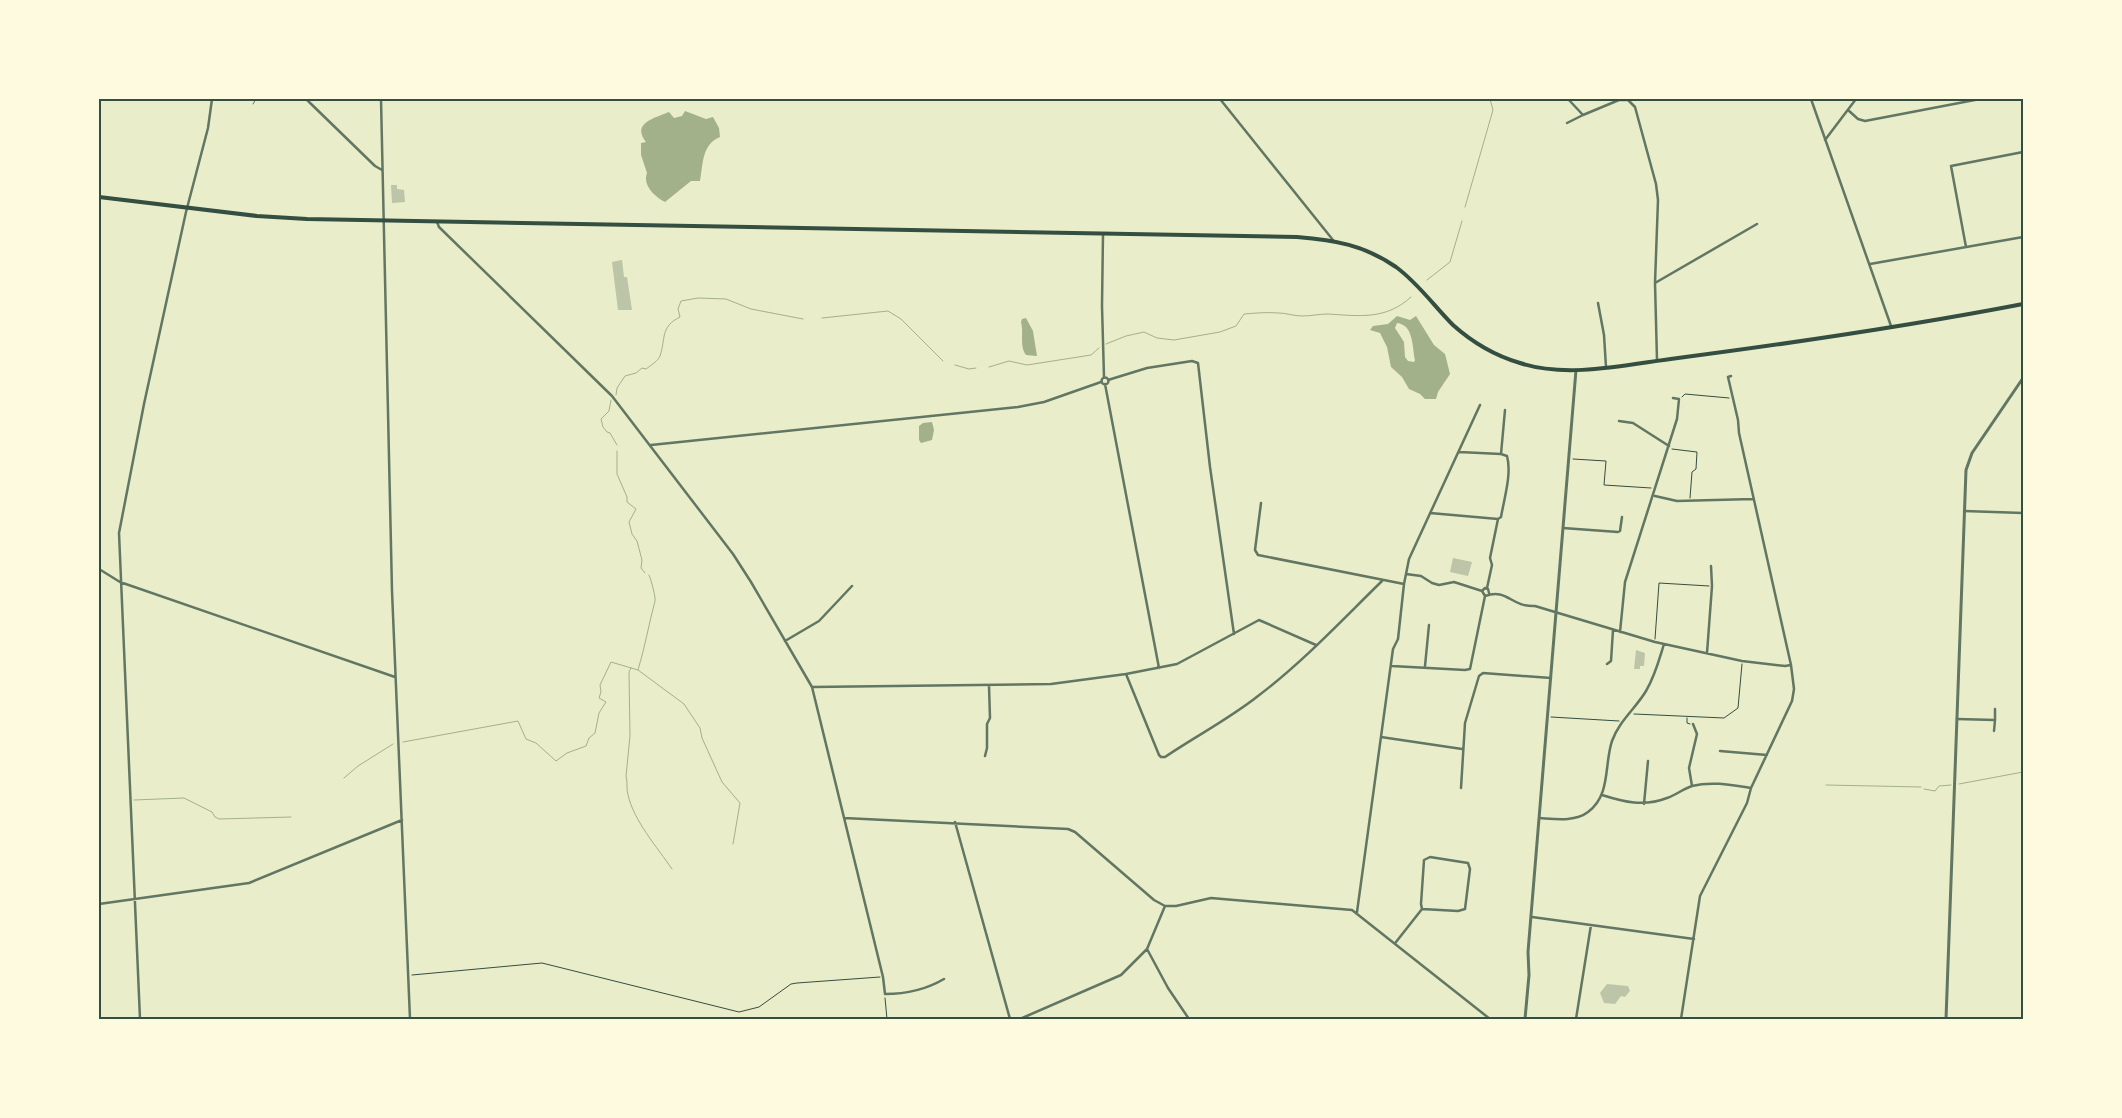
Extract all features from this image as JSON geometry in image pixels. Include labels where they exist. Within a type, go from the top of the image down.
[{"type":"main road","points":[[99,197],[282,218],[1287,237],[1333,240],[1358,246],[1397,268],[1454,325],[1482,346],[1496,354],[1531,366],[1552,370],[1576,370],[1657,360],[1891,326],[2023,304]]},
{"type":"street","points":[[140,1019],[119,533],[122,510],[188,208],[208,128],[212,99]]},
{"type":"street","points":[[306,99],[375,166],[382,170]]},
{"type":"street","points":[[381,99],[396,678],[410,1019]]},
{"type":"street","points":[[1221,99],[1333,240]]},
{"type":"street","points":[[1568,99],[1583,115]]},
{"type":"street","points":[[1811,99],[1891,326]]},
{"type":"street","points":[[1825,140],[1856,99]]},
{"type":"street","points":[[1848,110],[1858,119],[1865,121],[1980,99]]},
{"type":"street","points":[[1567,123],[1619,100],[1628,100],[1634,106],[1656,184],[1658,200],[1657,360]]},
{"type":"street","points":[[1966,247],[1951,166],[2023,152]]},
{"type":"street","points":[[438,222],[439,227],[612,396],[733,554],[812,687],[884,976],[885,994],[896,994],[925,988],[944,979]]},
{"type":"street","points":[[1656,283],[1756,224]]},
{"type":"street","points":[[650,445],[1018,407],[1044,402],[1101,382],[1104,377],[1102,306],[1103,234]]},
{"type":"street","points":[[1870,264],[2023,237]]},
{"type":"street","points":[[1598,303],[1604,334],[1606,367]]},
{"type":"street","points":[[1159,668],[1105,384],[1108,380],[1147,368],[1192,361],[1198,363],[1210,467],[1234,635]]},
{"type":"street","points":[[1526,1019],[1529,975],[1528,952],[1576,370]]},
{"type":"street","points":[[1681,1019],[1700,896],[1747,803],[1751,788],[1792,701],[1793,677],[1791,665],[1753,499],[1728,377],[1731,376]]},
{"type":"street","points":[[1104,377],[1108,380]]},
{"type":"street","points":[[1946,1019],[1966,470],[1969,458],[2023,378]]},
{"type":"street","points":[[1101,382],[1105,384]]},
{"type":"street","points":[[1620,632],[1626,582],[1655,496],[1677,419],[1679,398],[1673,398]]},
{"type":"street","points":[[1357,912],[1393,649],[1398,639],[1404,602],[1404,584],[1412,549],[1480,405]]},
{"type":"street","points":[[1501,454],[1506,410]]},
{"type":"street","points":[[1619,421],[1633,422],[1669,446]]},
{"type":"street","points":[[1459,452],[1501,454],[1507,458],[1509,475],[1501,517],[1498,519],[1490,558],[1492,565],[1487,588],[1489,593]]},
{"type":"street","points":[[1655,496],[1677,501],[1753,499]]},
{"type":"street","points":[[1261,503],[1255,550],[1257,554],[1404,584]]},
{"type":"street","points":[[1964,511],[2023,513]]},
{"type":"street","points":[[1430,512],[1498,519]]},
{"type":"street","points":[[1563,528],[1618,532],[1620,531],[1622,517]]},
{"type":"street","points":[[1706,653],[1712,586],[1711,566]]},
{"type":"street","points":[[99,569],[120,582],[396,678]]},
{"type":"street","points":[[1406,574],[1421,576],[1432,584],[1439,585],[1454,582],[1482,591],[1485,596]]},
{"type":"street","points":[[1126,674],[1159,755],[1162,758],[1258,696],[1316,646],[1382,581]]},
{"type":"street","points":[[785,641],[819,621],[852,586]]},
{"type":"street","points":[[1482,591],[1487,588]]},
{"type":"street","points":[[1392,666],[1470,669],[1485,596],[1489,593],[1506,595],[1514,602],[1526,606],[1535,606],[1654,642],[1742,661],[1791,665]]},
{"type":"street","points":[[812,687],[1051,684],[1126,674],[1177,664],[1255,622],[1261,621],[1316,646]]},
{"type":"street","points":[[1425,666],[1429,625]]},
{"type":"street","points":[[1607,664],[1611,661],[1613,630]]},
{"type":"street","points":[[1540,818],[1570,818],[1587,813],[1596,805],[1602,795],[1612,743],[1628,713],[1646,692],[1656,672],[1664,644]]},
{"type":"street","points":[[1461,788],[1465,723],[1479,676],[1483,673],[1551,678]]},
{"type":"street","points":[[984,756],[987,748],[987,724],[990,718],[989,686]]},
{"type":"street","points":[[1994,731],[1995,710]]},
{"type":"street","points":[[1957,719],[1994,720]]},
{"type":"street","points":[[1692,786],[1689,768],[1697,734],[1693,724]]},
{"type":"street","points":[[1381,737],[1462,749]]},
{"type":"street","points":[[1720,751],[1767,755]]},
{"type":"street","points":[[1644,804],[1648,761]]},
{"type":"street","points":[[1602,795],[1622,801],[1644,804],[1666,799],[1692,786],[1722,784],[1751,788]]},
{"type":"street","points":[[844,818],[1068,829],[1075,832],[1154,900],[1165,906],[1176,906],[1211,898],[1328,907],[1357,912],[1490,1019]]},
{"type":"street","points":[[99,904],[249,883],[402,820]]},
{"type":"street","points":[[955,822],[1010,1019]]},
{"type":"street","points":[[1430,857],[1468,863],[1470,869],[1465,909],[1458,911],[1422,909],[1420,904],[1424,860],[1430,857]]},
{"type":"street","points":[[1020,1019],[1121,975],[1147,949],[1165,906]]},
{"type":"street","points":[[1396,942],[1422,909]]},
{"type":"street","points":[[1532,917],[1694,939]]},
{"type":"street","points":[[1576,1019],[1591,925]]},
{"type":"street","points":[[1147,949],[1168,988],[1189,1019]]},
{"type":"lane","points":[[253,104],[256,99]]},
{"type":"path","points":[[1679,398],[1686,394],[1733,398]]},
{"type":"path","points":[[1669,446],[1673,450],[1697,452],[1696,469],[1692,472],[1690,501]]},
{"type":"path","points":[[1569,459],[1606,461],[1604,484],[1657,488]]},
{"type":"path","points":[[1654,642],[1659,583],[1712,586]]},
{"type":"path","points":[[1628,713],[1724,718],[1738,708],[1742,661]]},
{"type":"path","points":[[1548,717],[1623,721]]},
{"type":"path","points":[[1688,717],[1687,723],[1693,724]]},
{"type":"path","points":[[409,975],[542,963],[739,1012],[759,1007],[791,984],[797,982],[884,976]]},
{"type":"path","points":[[885,994],[886,1019]]},
{"type":"shaded area","points":[[685,111],[706,119],[713,117],[719,128],[720,137],[710,144],[704,155],[700,181],[691,181],[665,202],[650,190],[646,182],[647,173],[641,155],[641,143],[646,142],[641,130],[647,122],[657,117],[669,112],[674,118],[682,116]]},
{"type":"shaded area","points":[[1397,316],[1410,320],[1416,316],[1434,345],[1445,354],[1450,374],[1438,392],[1436,399],[1425,399],[1420,394],[1409,389],[1402,377],[1391,367],[1387,347],[1380,333],[1370,330],[1373,326],[1388,324]],"holes":[[[1397,323],[1407,328],[1411,337],[1414,362],[1408,361],[1405,357],[1404,342],[1395,328]]]},
{"type":"shaded area","points":[[1026,318],[1033,331],[1037,356],[1026,355],[1024,351],[1021,322],[1022,319]]},
{"type":"shaded area","points":[[932,422],[934,430],[932,440],[921,443],[919,440],[919,426],[923,423]]},
{"type":"building","points":[[391,185],[397,185],[397,189],[404,190],[405,202],[392,203]]},
{"type":"building","points":[[622,260],[624,277],[627,277],[632,310],[618,310],[612,262]]},
{"type":"building","points":[[1453,558],[1472,562],[1468,576],[1450,572]]},
{"type":"building","points":[[1636,650],[1645,653],[1644,666],[1640,666],[1640,669],[1634,669]]},
{"type":"building","points":[[1607,984],[1628,986],[1630,991],[1625,997],[1621,996],[1615,1004],[1604,1003],[1600,993]]},
{"type":"waterway","points":[[1465,207],[1493,110],[1490,99]]},
{"type":"waterway","points":[[1427,280],[1450,262],[1462,221]]},
{"type":"waterway","points":[[1106,344],[1126,336],[1144,332],[1157,338],[1174,340],[1220,332],[1236,326],[1244,314],[1282,313],[1302,316],[1328,314],[1372,315],[1392,310],[1411,297]]},
{"type":"waterway","points":[[616,395],[617,388],[625,376],[636,373],[642,368],[646,369],[659,358],[666,329],[680,317],[678,309],[681,301],[698,298],[726,299],[751,309],[803,319]]},
{"type":"waterway","points":[[822,318],[888,311],[901,319],[943,361]]},
{"type":"waterway","points":[[989,367],[1009,361],[1027,365],[1091,355],[1099,348]]},
{"type":"waterway","points":[[955,365],[969,369],[976,368]]},
{"type":"waterway","points":[[611,400],[609,411],[601,419],[603,427],[610,433],[617,445]]},
{"type":"waterway","points":[[617,451],[617,474],[627,497],[627,502],[636,509],[629,522],[642,560],[641,568],[645,573]]},
{"type":"waterway","points":[[403,742],[518,721],[526,739],[536,743],[556,761],[567,753],[586,746],[589,738],[595,733],[599,713],[606,702],[599,698],[601,692],[600,685],[611,662],[638,670],[655,601],[649,575]]},
{"type":"waterway","points":[[631,668],[629,672],[630,736],[626,776],[627,793],[635,814],[672,869]]},
{"type":"waterway","points":[[638,670],[684,704],[700,728],[702,738],[722,782],[740,803],[733,844]]},
{"type":"waterway","points":[[344,778],[358,766],[393,744]]},
{"type":"waterway","points":[[1959,784],[2023,772]]},
{"type":"waterway","points":[[1826,785],[1921,787]]},
{"type":"waterway","points":[[1924,789],[1935,791],[1939,786],[1951,785]]},
{"type":"waterway","points":[[134,800],[184,798],[212,812],[219,819],[291,817]]}]
